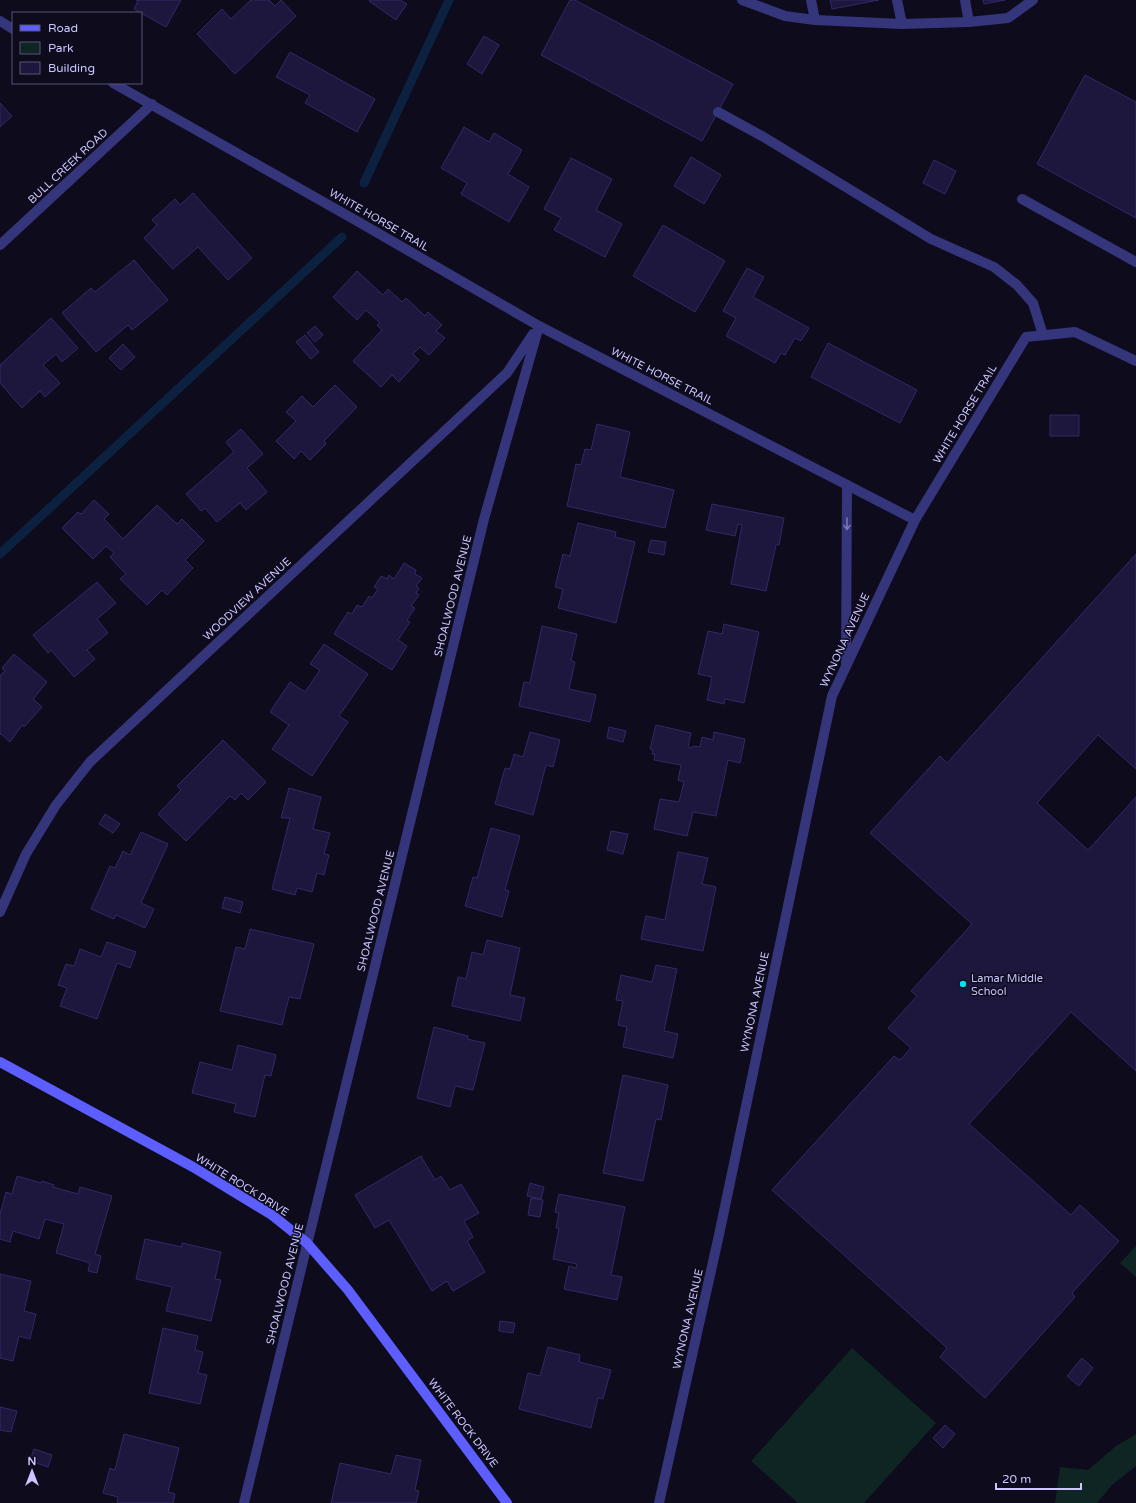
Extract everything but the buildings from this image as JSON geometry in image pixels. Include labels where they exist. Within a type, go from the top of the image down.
[{"type":"street","points":[[742,0],[785,16],[815,20],[902,24],[970,22],[1008,18],[1033,0]]},
{"type":"street","points":[[811,0],[815,20]]},
{"type":"street","points":[[897,0],[902,24]]},
{"type":"street","points":[[965,0],[970,22]]},
{"type":"street","points":[[0,21],[12,27]]},
{"type":"street","name":"WHITE HORSE TRAIL","points":[[115,84],[539,326],[915,520],[1026,337],[1076,332],[1136,361]]},
{"type":"street","name":"BULL CREEK ROAD","points":[[0,245],[152,104]]},
{"type":"street","points":[[718,112],[762,136],[931,239],[994,267],[1017,285],[1032,303],[1043,335]]},
{"type":"street","points":[[1022,199],[1136,262]]},
{"type":"street","name":"WOODVIEW AVENUE","points":[[0,912],[26,854],[56,805],[90,762],[507,373],[539,326]]},
{"type":"street","name":"SHOALWOOD AVENUE","points":[[244,1503],[484,519],[539,326]]},
{"type":"street","points":[[846,666],[847,485]]},
{"type":"street","name":"WYNONA AVENUE","points":[[659,1503],[719,1235],[832,696],[915,520]]},
{"type":"street","name":"WHITE ROCK DRIVE","points":[[0,1062],[193,1167],[272,1215],[307,1243],[348,1290],[507,1503]]},
{"type":"green space","points":[[1136,1246],[1136,1277],[1120,1263]]},
{"type":"green space","points":[[852,1348],[936,1423],[864,1503],[798,1503],[751,1461]]},
{"type":"green space","points":[[1136,1434],[1136,1466],[1112,1485],[1097,1503],[1055,1503],[1060,1467],[1088,1470],[1116,1446]]},
{"type":"waterway","points":[[364,183],[449,0]]},
{"type":"waterway","points":[[0,554],[342,237]]},
{"type":"place","name":"Lamar Middle School","points":[[963,984]]}]
